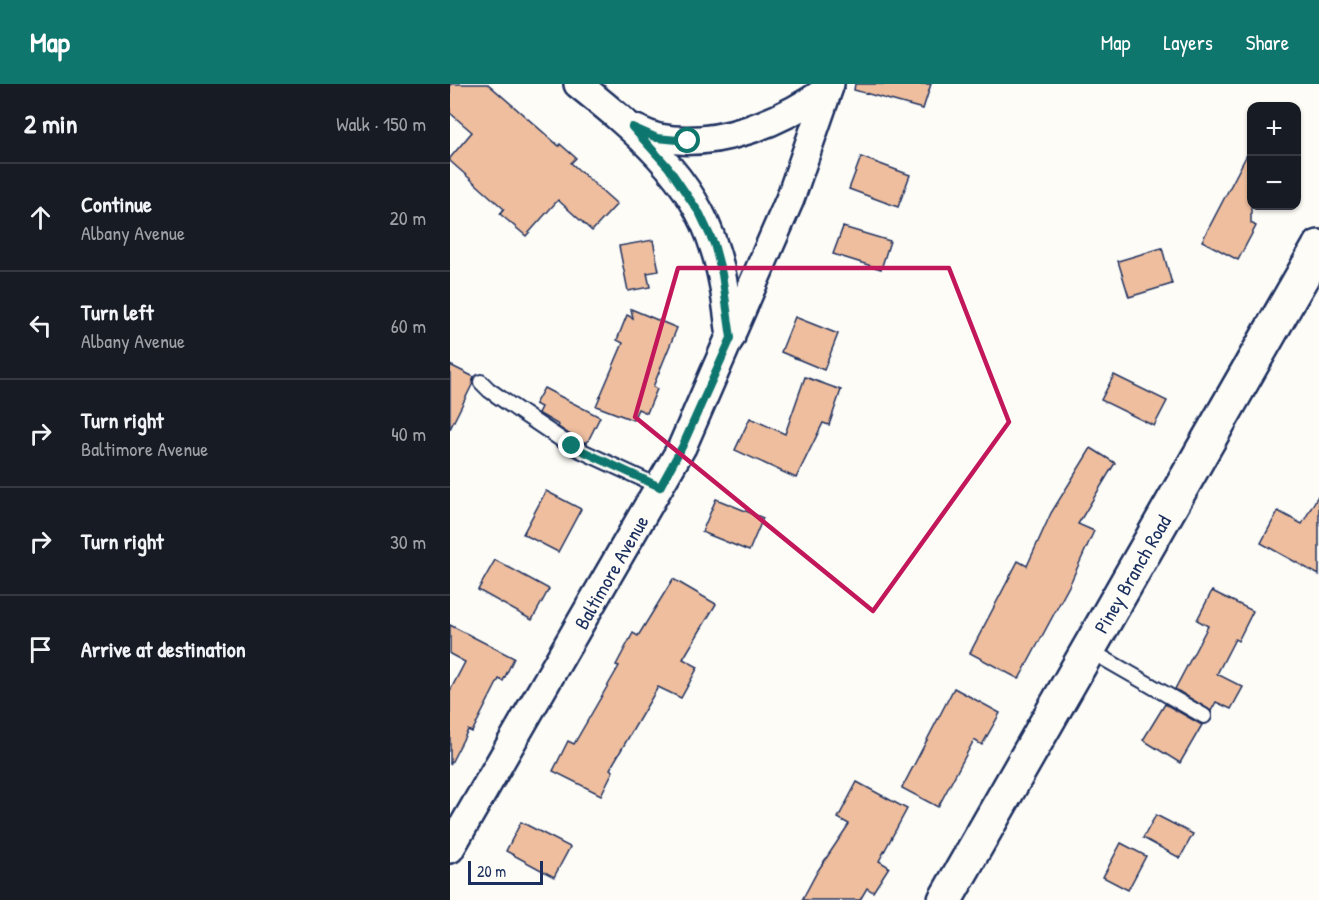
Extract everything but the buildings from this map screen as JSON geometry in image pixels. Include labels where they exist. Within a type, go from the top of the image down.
[{"type":"main road","name":"Piney Branch Road","points":[[945,900],[1319,247]]},
{"type":"street","points":[[578,84],[632,127],[668,167],[700,214],[714,244],[722,274],[731,338]]},
{"type":"street","points":[[632,127],[657,138],[688,141],[722,137],[761,125],[792,112],[829,87]]},
{"type":"street","name":"Baltimore Avenue","points":[[450,849],[682,447],[790,199],[829,87]]},
{"type":"lane","points":[[481,382],[489,390],[572,446],[660,487]]},
{"type":"lane","points":[[1089,650],[1204,716]]},
{"type":"highlighted area","points":[[678,268],[949,268],[1009,422],[873,611],[635,417]]},
{"type":"route","points":[[572,446],[660,487],[682,447],[731,338],[722,274],[714,244],[700,214],[684,187],[632,127],[657,138],[688,141]]}]
